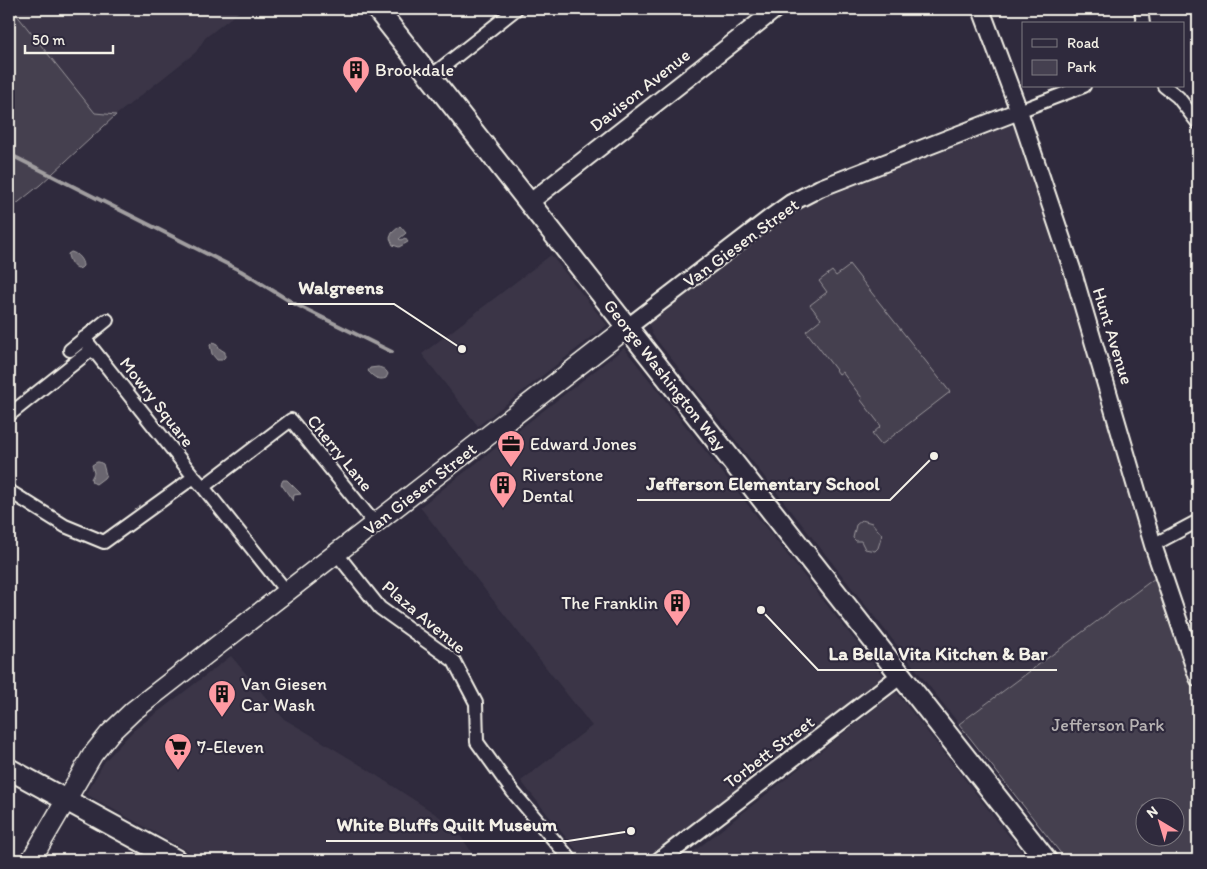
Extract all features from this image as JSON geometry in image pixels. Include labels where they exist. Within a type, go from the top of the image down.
[{"type":"main road","name":"George Washington Way","points":[[377,9],[1046,860]]},
{"type":"main road","name":"Van Giesen Street","points":[[31,860],[93,754],[105,738],[132,711],[628,328]]},
{"type":"main road","points":[[9,769],[176,860]]},
{"type":"street","points":[[430,77],[516,9]]},
{"type":"street","name":"Davison Avenue","points":[[529,203],[776,9]]},
{"type":"street","name":"Hunt Avenue","points":[[981,9],[1020,111],[1072,269],[1153,545],[1198,678]]},
{"type":"street","points":[[1141,9],[1143,22]]},
{"type":"street","name":"Van Giesen Street","points":[[628,328],[790,203],[828,184],[1079,88]]},
{"type":"street","points":[[1167,88],[1178,97],[1198,123]]},
{"type":"street","points":[[70,350],[107,320]]},
{"type":"street","name":"Mowry Square","points":[[84,338],[286,591]]},
{"type":"street","points":[[9,415],[92,349]]},
{"type":"street","name":"Cherry Lane","points":[[203,487],[291,420],[375,524]]},
{"type":"street","points":[[9,491],[65,526],[104,542],[194,477]]},
{"type":"street","points":[[1153,545],[1198,521]]},
{"type":"street","name":"Plaza Avenue","points":[[337,554],[380,608],[454,661],[476,702],[477,742],[513,792],[571,860]]},
{"type":"street","name":"Torbett Street","points":[[660,860],[901,675]]},
{"type":"shaded area","points":[[12,9],[242,9],[205,38],[196,52],[116,115],[95,114]]},
{"type":"shaded area","points":[[1008,125],[1013,126],[1019,132],[1064,264],[1155,578],[959,724],[652,334],[649,324],[769,228],[809,203],[840,188]]},
{"type":"shaded area","points":[[400,226],[406,233],[399,239],[405,238],[408,242],[399,247],[393,245],[390,238],[392,233]]},
{"type":"shaded area","points":[[71,252],[81,259],[83,266],[81,268],[74,267],[71,263],[68,254]]},
{"type":"shaded area","points":[[551,255],[607,325],[478,426],[422,354]]},
{"type":"shaded area","points":[[213,342],[225,352],[225,357],[222,360],[217,360],[212,354],[210,345]]},
{"type":"shaded area","points":[[624,348],[883,676],[650,860],[562,860],[576,850],[521,781],[592,726],[420,507]]},
{"type":"shaded area","points":[[378,367],[387,372],[386,378],[376,378],[368,371],[370,368]]},
{"type":"shaded area","points":[[97,462],[103,464],[106,475],[96,484],[91,479],[94,473],[92,465]]},
{"type":"shaded area","points":[[283,480],[287,480],[301,494],[294,495],[293,501],[281,484]]},
{"type":"shaded area","points":[[231,656],[284,719],[362,766],[455,828],[477,860],[204,860],[86,794],[105,761],[133,731]]},
{"type":"shaded area","points":[[896,692],[1028,860],[683,860]]},
{"type":"green space","points":[[9,9],[12,9],[95,113],[116,115],[40,185],[9,210]]},
{"type":"green space","points":[[849,264],[950,392],[881,445],[872,434],[881,426],[842,372],[839,374],[806,331],[821,319],[810,305],[827,292],[819,281],[832,271],[836,276],[848,267]]},
{"type":"green space","points":[[862,520],[872,523],[882,535],[878,548],[875,551],[865,549],[861,541],[856,541],[853,538],[856,525]]},
{"type":"green space","name":"Jefferson Park","points":[[1155,578],[1176,640],[1198,692],[1198,860],[1066,860],[959,724]]},
{"type":"waterway","points":[[9,154],[241,271],[293,303],[392,352]]},
{"type":"place","name":"Brookdale","points":[[356,94]]},
{"type":"place","name":"Walgreens","points":[[462,349]]},
{"type":"place","name":"Jefferson Elementary School","points":[[934,456]]},
{"type":"place","name":"Edward Jones","points":[[511,468]]},
{"type":"place","name":"Riverstone Dental","points":[[503,509]]},
{"type":"place","name":"La Bella Vita Kitchen & Bar","points":[[761,610]]},
{"type":"place","name":"The Franklin","points":[[677,627]]},
{"type":"place","name":"Van Giesen Car Wash","points":[[222,718]]},
{"type":"place","name":"7-Eleven","points":[[178,771]]},
{"type":"place","name":"White Bluffs Quilt Museum","points":[[631,831]]}]
